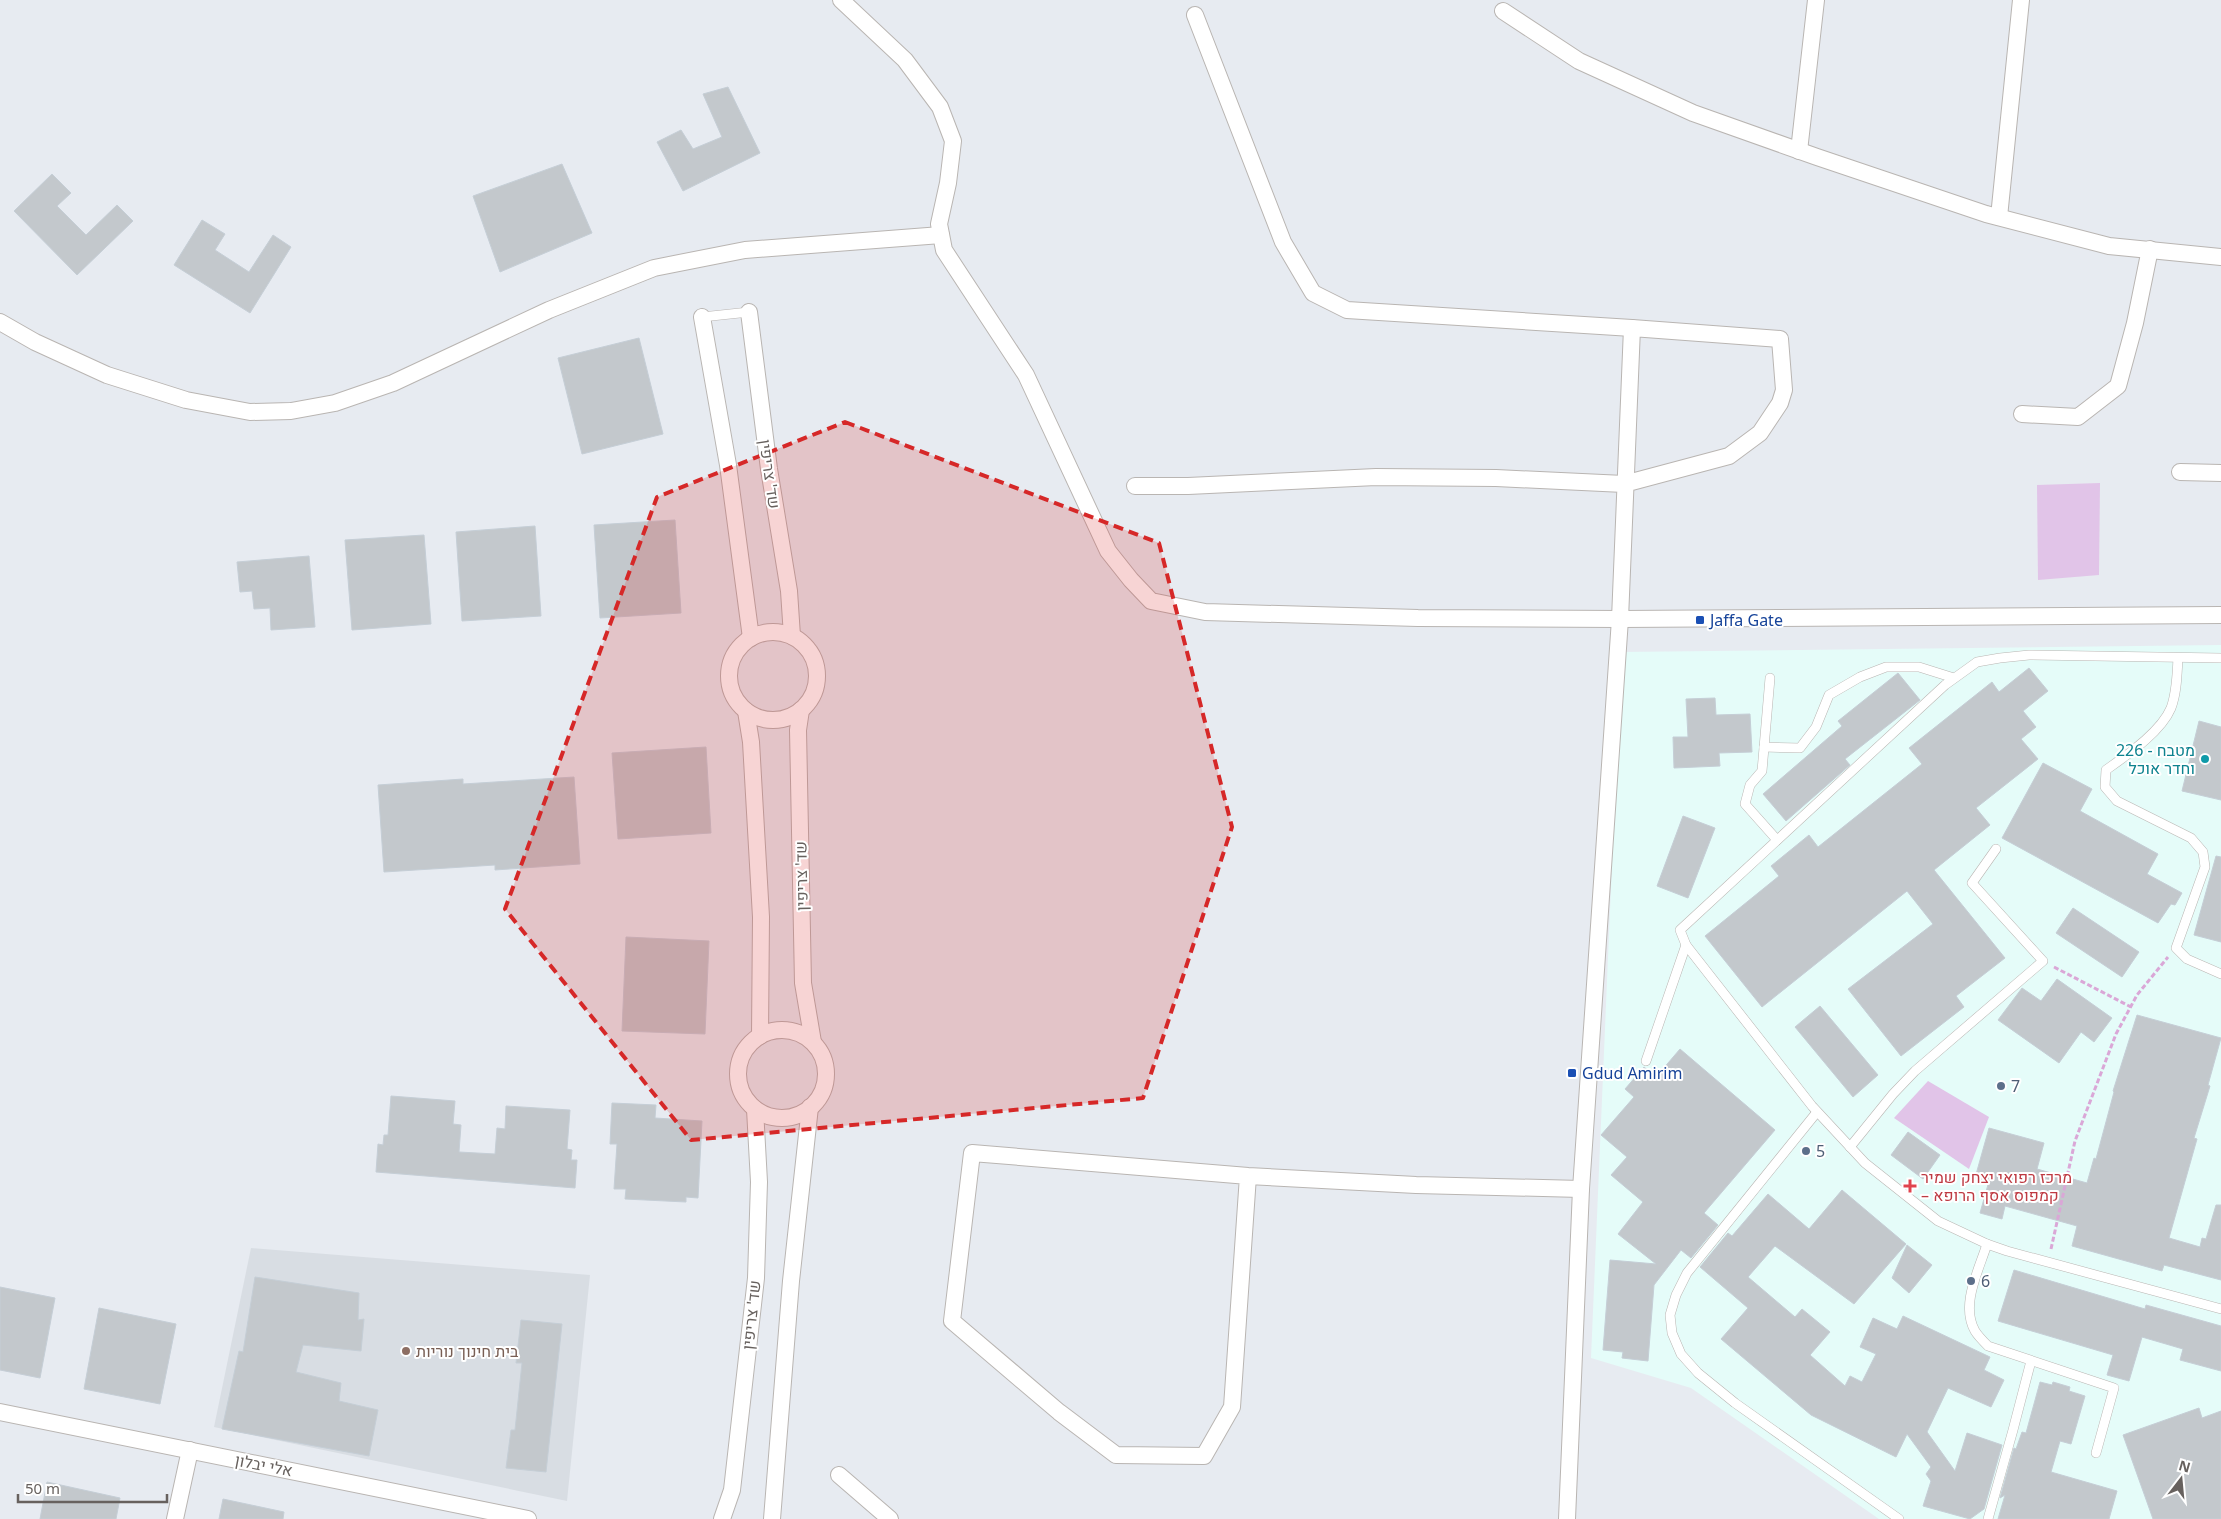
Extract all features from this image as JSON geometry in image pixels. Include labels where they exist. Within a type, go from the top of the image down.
[{"type":"street","points":[[841,0],[905,60],[940,107],[953,142],[948,183],[939,224],[944,250],[1026,375],[1108,551],[1130,580],[1151,601],[1205,612],[1418,618],[1620,619],[2221,615]]},
{"type":"street","points":[[1799,151],[1816,0]]},
{"type":"street","points":[[1999,217],[2021,0]]},
{"type":"street","points":[[1502,11],[1579,61],[1693,113],[1799,151],[1999,217],[2110,246],[2221,256]]},
{"type":"street","points":[[1134,486],[1188,486],[1376,477],[1496,478],[1624,484],[1729,456],[1760,433],[1780,403],[1784,390],[1780,339],[1347,310],[1313,294],[1283,242],[1195,15]]},
{"type":"street","points":[[0,322],[35,342],[107,375],[186,400],[250,412],[291,411],[335,403],[392,383],[549,310],[654,268],[745,250],[941,235]]},
{"type":"street","points":[[2022,414],[2078,417],[2118,386],[2135,323],[2150,249]]},
{"type":"street","name":"שד' צריפין","points":[[749,312],[769,469],[789,591],[792,636]]},
{"type":"street","points":[[702,317],[728,465],[751,638]]},
{"type":"street","points":[[1567,1519],[1581,1189],[1620,619],[1624,484],[1632,328]]},
{"type":"street","points":[[2180,472],[2221,473]]},
{"type":"street","points":[[778,632],[792,636],[804,645],[812,656],[816,670],[816,685],[811,698],[801,710],[788,717],[774,720],[759,717],[746,711],[736,700],[730,687],[729,673],[736,653],[751,638],[764,633],[778,632]]},
{"type":"street","name":"שד' צריפין","points":[[801,710],[798,730],[803,983],[813,1042]]},
{"type":"street","points":[[746,711],[751,742],[761,917],[760,1036]]},
{"type":"street","points":[[788,1030],[801,1034],[813,1042],[822,1054],[826,1068],[825,1083],[820,1096],[810,1107],[798,1115],[783,1118],[768,1115],[755,1108],[745,1098],[740,1085],[738,1070],[742,1057],[749,1045],[760,1036],[773,1031],[788,1030]]},
{"type":"street","points":[[772,1519],[789,1300],[810,1107]]},
{"type":"street","name":"שד' צריפין","points":[[722,1519],[732,1490],[756,1278],[760,1182],[755,1108]]},
{"type":"street","points":[[1248,1176],[1232,1407],[1204,1456],[1116,1455],[1059,1412],[952,1321],[972,1153],[1248,1176],[1416,1185],[1581,1189]]},
{"type":"street","name":"אלי יבלון","points":[[0,1412],[528,1519]]},
{"type":"street","points":[[175,1519],[190,1450]]},
{"type":"street","points":[[839,1475],[890,1519]]},
{"type":"lane","points":[[702,317],[749,312]]},
{"type":"lane","points":[[2221,658],[2029,655],[1977,662],[1954,678],[1680,930],[1686,945],[1817,1112],[1850,1147],[1898,1190],[1938,1221],[1987,1244],[2221,1309]]},
{"type":"lane","points":[[2178,658],[2175,692],[2170,710],[2159,726],[2106,770],[2106,787],[2117,801],[2192,838],[2203,852],[2205,867],[2176,948],[2187,959],[2221,974]]},
{"type":"lane","points":[[1764,747],[1800,748],[1816,727],[1830,695],[1860,677],[1886,667],[1919,667],[1954,678]]},
{"type":"lane","points":[[1770,678],[1762,771],[1750,785],[1745,804],[1777,840]]},
{"type":"lane","points":[[1850,1147],[1893,1094],[1916,1071],[2043,961],[1972,883],[1996,849]]},
{"type":"lane","points":[[1646,1060],[1686,945]]},
{"type":"lane","points":[[1817,1112],[1687,1273],[1676,1295],[1670,1315],[1672,1333],[1681,1354],[1698,1373],[1735,1403],[1898,1519]]},
{"type":"lane","points":[[1987,1244],[1972,1292],[1969,1312],[1975,1330],[1988,1346],[2114,1388],[2096,1453]]},
{"type":"lane","points":[[1988,1519],[2014,1430],[2031,1361]]},
{"type":"path","points":[[2049,1262],[2074,1141],[2116,1034],[2137,995],[2176,948]]},
{"type":"path","points":[[2043,961],[2130,1007]]},
{"type":"highlighted area","points":[[845,422],[1159,543],[1232,827],[1143,1098],[691,1140],[505,909],[657,497]]},
{"type":"shaded area","points":[[2100,483],[2099,575],[2038,580],[2037,485]]},
{"type":"shaded area","name":"מרכז רפואי יצחק שמיר – קמפוס אסף הרופא","points":[[2221,645],[2221,1519],[1879,1519],[1691,1388],[1591,1358],[1621,652]]},
{"type":"shaded area","points":[[1928,1081],[1989,1117],[1969,1169],[1894,1118]]},
{"type":"shaded area","name":"בית חינוך נוריות","points":[[251,1248],[590,1275],[567,1501],[214,1427]]},
{"type":"building","points":[[728,87],[760,153],[683,191],[657,142],[681,130],[693,149],[722,137],[703,94]]},
{"type":"building","points":[[562,164],[592,233],[500,272],[473,196]]},
{"type":"building","points":[[52,174],[71,193],[57,206],[86,235],[117,205],[133,221],[77,275],[14,211]]},
{"type":"building","points":[[202,220],[225,234],[215,250],[249,272],[273,235],[291,247],[250,313],[174,265]]},
{"type":"building","points":[[639,338],[663,434],[582,454],[558,358]]},
{"type":"building","points":[[675,520],[681,613],[600,618],[594,525]]},
{"type":"building","points":[[535,526],[541,616],[462,621],[456,532]]},
{"type":"building","points":[[424,535],[431,624],[352,630],[345,540]]},
{"type":"building","points":[[309,556],[315,627],[271,630],[270,608],[254,609],[252,591],[240,592],[237,562]]},
{"type":"building","points":[[2029,668],[2048,691],[2023,711],[2036,727],[2021,739],[2038,759],[1976,808],[1990,825],[1934,870],[2005,958],[1956,996],[1964,1007],[1901,1056],[1848,989],[1933,924],[1907,891],[1762,1007],[1705,936],[1779,876],[1771,866],[1809,835],[1818,847],[1922,764],[1909,748],[1992,682],[1999,692]]},
{"type":"building","points":[[1898,673],[1920,700],[1845,759],[1850,765],[1786,821],[1763,794],[1842,726],[1838,721]]},
{"type":"building","points":[[1715,698],[1716,715],[1750,714],[1752,752],[1719,753],[1720,766],[1674,768],[1673,737],[1688,737],[1686,699]]},
{"type":"building","name":"226 - מטבח וחדר אוכל","points":[[2199,721],[2221,727],[2221,800],[2182,791]]},
{"type":"building","points":[[706,747],[711,833],[618,839],[612,753]]},
{"type":"building","points":[[2043,763],[2092,789],[2080,811],[2158,854],[2147,874],[2182,893],[2175,905],[2171,904],[2158,923],[2002,838]]},
{"type":"building","points":[[574,777],[580,864],[495,870],[495,865],[384,872],[378,785],[463,779],[463,784]]},
{"type":"building","points":[[1683,816],[1715,828],[1688,898],[1657,886]]},
{"type":"building","points":[[2216,856],[2221,857],[2221,942],[2194,935]]},
{"type":"building","points":[[2073,908],[2139,952],[2122,977],[2056,933]]},
{"type":"building","points":[[626,937],[709,941],[705,1034],[622,1031]]},
{"type":"building","points":[[2057,979],[2112,1018],[2094,1042],[2081,1032],[2059,1063],[1998,1020],[2022,988],[2041,1001]]},
{"type":"building","points":[[1820,1006],[1878,1075],[1853,1097],[1795,1027]]},
{"type":"building","points":[[2137,1015],[2221,1038],[2208,1085],[2210,1086],[2194,1138],[2197,1139],[2169,1238],[2200,1247],[2202,1238],[2206,1239],[2216,1205],[2221,1205],[2221,1280],[2164,1265],[2162,1271],[2072,1246],[2077,1226],[2005,1206],[2002,1219],[1980,1213],[1989,1181],[1975,1178],[1989,1128],[2044,1143],[2037,1169],[2087,1183],[2094,1158],[2096,1159],[2113,1091]]},
{"type":"building","points":[[1680,1049],[1775,1130],[1704,1213],[1718,1225],[1691,1258],[1681,1250],[1654,1285],[1648,1361],[1622,1358],[1623,1352],[1603,1350],[1610,1260],[1656,1264],[1618,1234],[1643,1202],[1611,1175],[1627,1157],[1601,1135],[1634,1097],[1625,1089],[1644,1067],[1656,1077]]},
{"type":"building","points":[[391,1096],[455,1101],[453,1124],[461,1125],[459,1152],[495,1154],[497,1128],[505,1129],[506,1106],[570,1110],[567,1149],[572,1150],[571,1160],[577,1160],[575,1188],[376,1172],[378,1144],[383,1145],[384,1135],[388,1135]]},
{"type":"building","points":[[612,1103],[656,1105],[655,1118],[702,1121],[698,1198],[686,1197],[686,1202],[625,1199],[626,1189],[614,1189],[617,1144],[610,1144]]},
{"type":"building","points":[[1908,1132],[1940,1155],[1923,1179],[1891,1155]]},
{"type":"building","points":[[1842,1190],[1906,1244],[1854,1304],[1775,1246],[1748,1277],[1795,1317],[1802,1309],[1830,1332],[1810,1355],[1845,1386],[1850,1376],[1862,1382],[1876,1354],[1860,1347],[1873,1318],[1897,1329],[1903,1316],[1990,1357],[1984,1370],[2004,1380],[1991,1407],[1948,1388],[1927,1432],[1955,1471],[1967,1433],[2002,1445],[1984,1509],[1970,1519],[1923,1506],[1931,1481],[1926,1474],[1931,1467],[1907,1434],[1896,1457],[1811,1415],[1721,1339],[1748,1308],[1700,1267],[1728,1233],[1732,1236],[1768,1194],[1809,1229]]},
{"type":"building","points":[[1907,1245],[1932,1265],[1909,1293],[1892,1278]]},
{"type":"building","points":[[2014,1270],[2145,1309],[2146,1305],[2221,1326],[2221,1371],[2180,1360],[2183,1349],[2142,1337],[2129,1381],[2107,1375],[2113,1355],[1998,1321]]},
{"type":"building","points":[[255,1277],[359,1293],[358,1320],[364,1319],[361,1351],[303,1345],[296,1372],[341,1383],[339,1401],[378,1410],[369,1456],[222,1429],[239,1351],[243,1352]]},
{"type":"building","points":[[0,1287],[55,1298],[40,1378],[0,1370]]},
{"type":"building","points":[[99,1308],[176,1324],[160,1404],[84,1389]]},
{"type":"building","points":[[521,1320],[562,1324],[546,1472],[506,1468],[511,1430],[515,1430],[522,1363],[516,1363]]},
{"type":"building","points":[[2040,1382],[2052,1385],[2053,1382],[2070,1387],[2069,1391],[2085,1396],[2071,1444],[2060,1441],[2051,1472],[2117,1491],[2109,1519],[1998,1519],[2005,1495],[2000,1498],[2014,1448],[2016,1449],[2022,1432],[2026,1433]]},
{"type":"building","points":[[2199,1408],[2202,1418],[2221,1411],[2221,1519],[2153,1519],[2123,1435]]},
{"type":"building","points":[[47,1482],[120,1498],[116,1519],[40,1519]]},
{"type":"building","points":[[223,1499],[284,1512],[283,1519],[219,1519]]},
{"type":"place","name":"Jaffa Gate","points":[[1700,620]]},
{"type":"place","name":"226 - מטבח וחדר אוכל","points":[[2205,759]]},
{"type":"place","name":"Gdud Amirim","points":[[1572,1073]]},
{"type":"place","name":"7","points":[[2001,1086]]},
{"type":"place","name":"5","points":[[1806,1151]]},
{"type":"place","name":"מרכז רפואי יצחק שמיר – קמפוס אסף הרופא","points":[[1910,1186]]},
{"type":"place","name":"6","points":[[1971,1281]]},
{"type":"place","name":"בית חינוך נוריות","points":[[406,1351]]}]
